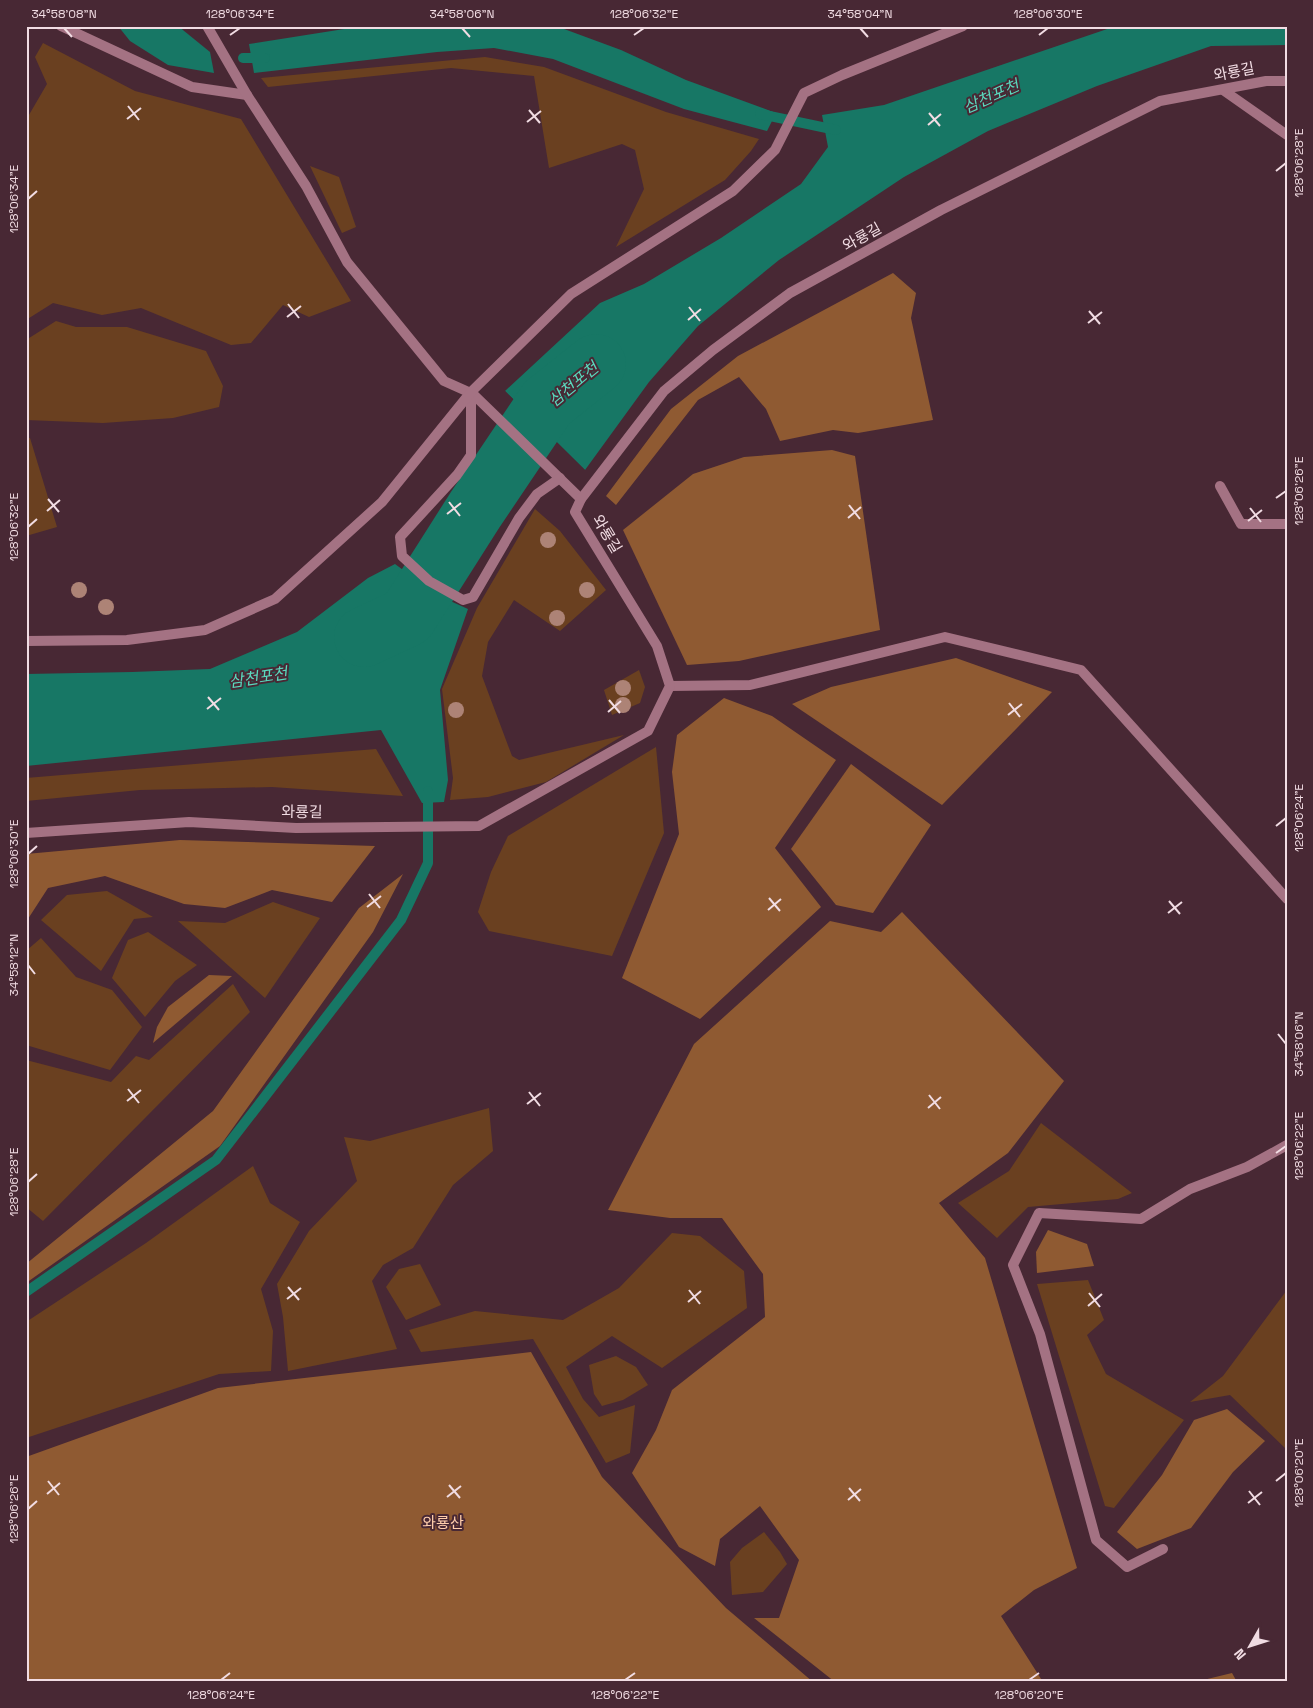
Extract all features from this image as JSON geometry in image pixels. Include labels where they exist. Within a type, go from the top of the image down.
[{"type":"street","points":[[61,26],[192,87],[247,95]]},
{"type":"street","points":[[207,26],[247,95],[306,186],[347,262],[444,381],[472,393],[581,499]]},
{"type":"street","points":[[26,641],[128,640],[205,630],[275,599],[382,502],[472,393],[571,294],[733,191],[775,150],[804,93],[842,75],[963,26]]},
{"type":"street","name":"와룡길","points":[[26,833],[189,822],[296,828],[479,826],[648,731],[670,686],[657,646],[575,512],[581,499],[664,392],[713,350],[790,293],[942,210],[1160,102],[1266,82],[1287,81]]},
{"type":"street","points":[[1223,90],[1287,135]]},
{"type":"street","points":[[472,393],[471,455],[458,475],[400,537],[402,556],[429,581],[446,591],[463,600],[473,597],[519,518],[537,494],[560,478]]},
{"type":"street","points":[[1220,486],[1241,524],[1287,524]]},
{"type":"street","points":[[670,686],[750,685],[945,637],[1081,670],[1287,899]]},
{"type":"street","points":[[1163,1549],[1127,1567],[1096,1540],[1040,1334],[1013,1265],[1039,1213],[1141,1219],[1190,1189],[1247,1166],[1287,1145]]},
{"type":"shaded area","points":[[43,43],[135,91],[241,119],[351,301],[309,317],[283,305],[251,343],[231,345],[141,308],[102,315],[53,303],[26,320],[26,120],[47,84],[35,57]]},
{"type":"shaded area","points":[[485,57],[544,67],[666,112],[759,139],[751,151],[725,180],[616,247],[644,189],[635,150],[622,144],[549,168],[534,76],[451,68],[268,87],[261,78]]},
{"type":"shaded area","points":[[310,166],[339,177],[356,227],[342,233]]},
{"type":"shaded area","points":[[56,321],[76,327],[127,327],[206,351],[223,386],[219,407],[173,418],[103,423],[26,420],[26,340]]},
{"type":"shaded area","points":[[26,438],[30,438],[57,527],[26,536]]},
{"type":"shaded area","points":[[535,509],[560,531],[606,590],[560,631],[514,600],[488,642],[482,676],[512,756],[519,760],[624,735],[546,782],[488,797],[450,800],[453,778],[442,689],[477,608]]},
{"type":"shaded area","points":[[639,670],[645,687],[640,703],[612,715],[604,690]]},
{"type":"shaded area","points":[[656,747],[664,833],[612,956],[489,931],[478,912],[491,872],[508,836]]},
{"type":"shaded area","points":[[376,749],[403,796],[272,787],[140,790],[26,801],[26,778]]},
{"type":"shaded area","points":[[107,891],[153,917],[134,919],[101,971],[41,920],[67,895]]},
{"type":"shaded area","points":[[273,902],[320,918],[265,998],[178,921],[225,923]]},
{"type":"shaded area","points":[[148,932],[197,965],[175,981],[145,1017],[112,978],[128,940]]},
{"type":"shaded area","points":[[41,938],[76,977],[112,990],[142,1027],[110,1070],[26,1045],[26,951]]},
{"type":"shaded area","points":[[233,984],[250,1012],[43,1221],[26,1207],[26,1060],[111,1082],[136,1056],[149,1060]]},
{"type":"shaded area","points":[[489,1108],[493,1151],[453,1185],[413,1248],[383,1265],[372,1281],[397,1349],[288,1371],[283,1317],[277,1284],[309,1231],[357,1181],[344,1137],[370,1141]]},
{"type":"shaded area","points":[[1041,1123],[1132,1193],[1118,1199],[1028,1207],[997,1238],[958,1203],[1009,1171]]},
{"type":"shaded area","points":[[253,1166],[270,1203],[300,1222],[261,1289],[273,1331],[271,1371],[219,1374],[26,1438],[26,1322],[146,1243]]},
{"type":"shaded area","points":[[672,1233],[700,1236],[744,1271],[747,1308],[662,1368],[612,1336],[566,1367],[583,1399],[599,1417],[635,1405],[630,1453],[606,1463],[533,1339],[421,1352],[409,1330],[475,1311],[563,1320],[619,1288]]},
{"type":"shaded area","points":[[420,1264],[441,1305],[406,1320],[386,1287],[399,1269]]},
{"type":"shaded area","points":[[1088,1280],[1104,1320],[1087,1335],[1106,1374],[1184,1420],[1114,1508],[1105,1506],[1037,1284]]},
{"type":"shaded area","points":[[1287,1290],[1287,1446],[1285,1448],[1230,1395],[1190,1402],[1223,1376]]},
{"type":"shaded area","points":[[616,1356],[636,1367],[648,1385],[623,1400],[602,1406],[594,1394],[589,1365]]},
{"type":"shaded area","points":[[764,1532],[787,1564],[763,1592],[732,1595],[730,1562],[742,1548]]},
{"type":"green space","points":[[893,273],[916,293],[911,318],[933,420],[858,433],[833,430],[780,441],[766,409],[739,377],[698,400],[616,505],[606,496],[671,409],[738,356]]},
{"type":"green space","points":[[832,450],[855,456],[880,630],[739,661],[687,665],[623,530],[693,474],[744,457]]},
{"type":"green space","points":[[956,658],[1052,692],[942,805],[792,704],[831,687]]},
{"type":"green space","points":[[724,698],[772,716],[836,760],[775,848],[821,907],[700,1019],[622,978],[679,834],[672,772],[677,735]]},
{"type":"green space","points":[[851,764],[931,825],[873,913],[836,905],[791,849]]},
{"type":"green space","points":[[180,840],[375,846],[332,902],[272,890],[225,908],[184,904],[105,876],[48,888],[26,922],[26,854]]},
{"type":"green space","points":[[403,874],[373,932],[220,1146],[26,1283],[26,1264],[213,1111],[359,908]]},
{"type":"green space","points":[[902,912],[1064,1081],[1008,1153],[939,1203],[985,1258],[1077,1568],[1034,1590],[1001,1616],[1043,1682],[835,1682],[754,1618],[779,1618],[799,1560],[760,1506],[720,1539],[715,1566],[679,1547],[632,1473],[656,1430],[672,1390],[765,1317],[763,1274],[722,1218],[670,1218],[608,1210],[694,1044],[830,921],[881,932]]},
{"type":"green space","points":[[209,975],[232,976],[153,1043],[157,1027],[168,1007]]},
{"type":"green space","points":[[1048,1230],[1087,1244],[1094,1266],[1037,1273],[1036,1252]]},
{"type":"green space","name":"와룡산","points":[[531,1352],[602,1477],[726,1608],[813,1682],[26,1682],[26,1457],[218,1388]]},
{"type":"green space","points":[[1227,1409],[1265,1441],[1233,1472],[1191,1528],[1137,1549],[1117,1532],[1162,1475],[1194,1420]]},
{"type":"green space","points":[[1232,1673],[1237,1682],[1195,1682]]},
{"type":"water","points":[[118,26],[178,26],[210,52],[214,73],[168,65],[130,41]]},
{"type":"water","points":[[363,26],[556,26],[621,50],[686,80],[776,113],[767,131],[684,109],[553,59],[494,48],[437,52],[254,73],[249,44]]},
{"type":"water","points":[[1116,26],[1287,26],[1287,45],[1211,46],[1097,86],[988,131],[904,177],[779,260],[698,326],[649,382],[585,470],[505,391],[600,303],[644,284],[721,238],[801,184],[828,147],[822,115],[884,105]]},
{"type":"water","points":[[395,564],[437,595],[468,609],[440,690],[448,780],[444,802],[422,803],[381,730],[26,766],[26,674],[210,669],[297,632],[368,578]]},
{"type":"pier","points":[[505,391],[585,470],[583,472],[503,392]]},
{"type":"waterway","points":[[243,58],[265,58]]},
{"type":"waterway","points":[[760,114],[836,130]]},
{"type":"waterway","name":"삼천포천","points":[[364,637],[407,617],[475,510],[547,403],[596,364]]},
{"type":"waterway","points":[[26,1292],[216,1160],[401,920],[428,863],[428,791]]}]
